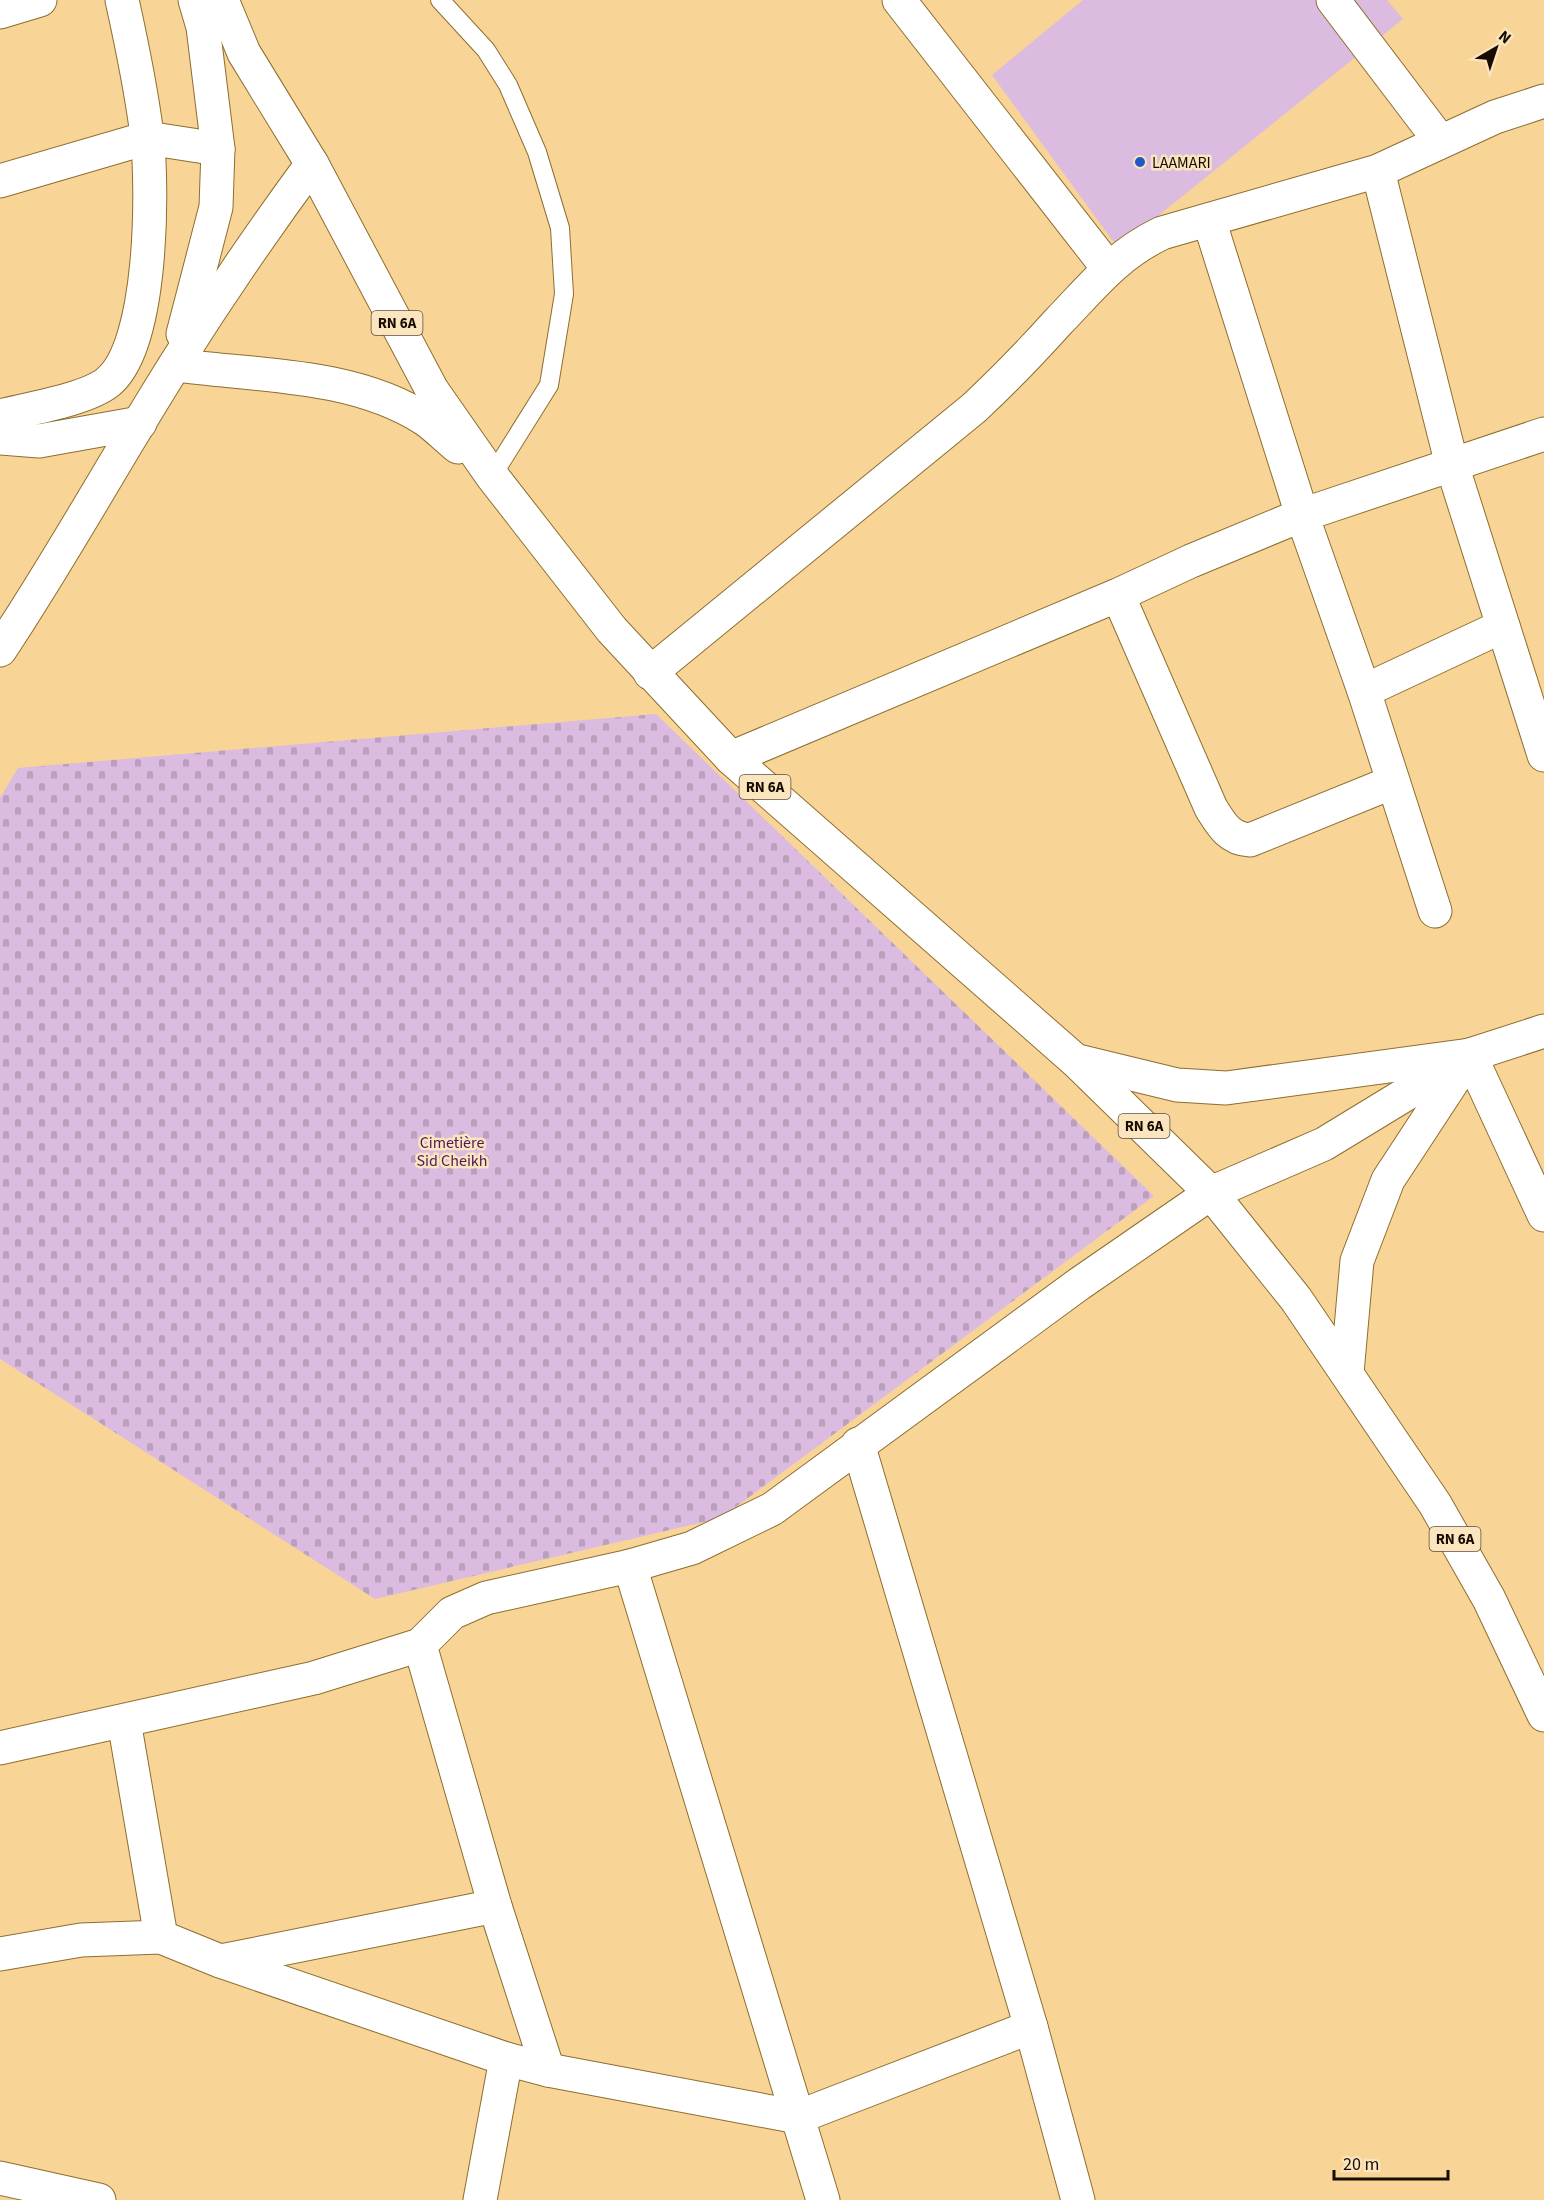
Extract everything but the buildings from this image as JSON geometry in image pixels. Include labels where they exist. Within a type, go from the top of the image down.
[{"type":"street","points":[[0,12],[40,0]]},
{"type":"street","points":[[0,416],[93,392],[108,383],[120,370],[137,325],[149,244],[147,138],[139,81],[122,0]]},
{"type":"street","points":[[175,365],[216,207],[218,149],[203,27],[195,0]]},
{"type":"street","name":"RN 6A","points":[[222,0],[244,53],[312,164],[432,390],[492,476],[612,630],[731,758],[1076,1061],[1211,1193],[1296,1299],[1435,1504],[1489,1599],[1541,1699]]},
{"type":"street","points":[[899,0],[1108,268]]},
{"type":"street","points":[[1333,0],[1440,141]]},
{"type":"street","points":[[650,673],[974,408],[1008,376],[1108,268],[1143,242],[1162,233],[1378,171],[1440,141],[1544,101]]},
{"type":"street","points":[[0,182],[147,138],[218,149]]},
{"type":"street","points":[[0,650],[47,580],[175,365],[250,248],[312,164]]},
{"type":"street","points":[[1378,171],[1452,465],[1544,755]]},
{"type":"street","points":[[1209,220],[1302,515],[1364,691],[1435,911]]},
{"type":"street","points":[[175,365],[321,382],[387,399],[427,420],[492,476]]},
{"type":"street","points":[[0,438],[39,441],[140,423]]},
{"type":"street","points":[[731,758],[1302,515],[1544,434]]},
{"type":"street","points":[[1118,595],[1210,808],[1226,830],[1239,840],[1250,840],[1392,782]]},
{"type":"street","points":[[1364,691],[1503,626]]},
{"type":"street","points":[[1076,1061],[1177,1085],[1226,1088],[1470,1054],[1544,1032]]},
{"type":"street","points":[[0,1748],[314,1678],[420,1645],[452,1613],[486,1598],[630,1566],[692,1548],[772,1509],[858,1443],[1078,1284],[1211,1193],[1324,1144],[1470,1054]]},
{"type":"street","points":[[1470,1054],[1544,1215]]},
{"type":"street","points":[[1347,1372],[1357,1261],[1360,1251],[1388,1180],[1470,1054]]},
{"type":"street","points":[[858,1443],[1030,2027],[1078,2200]]},
{"type":"street","points":[[630,1566],[824,2200]]},
{"type":"street","points":[[420,1645],[495,1906],[548,2070]]},
{"type":"street","points":[[124,1721],[161,1937]]},
{"type":"street","points":[[220,1961],[495,1906]]},
{"type":"street","points":[[0,1954],[81,1940],[161,1937],[220,1961],[506,2059],[548,2070],[798,2117],[1030,2027]]},
{"type":"street","points":[[480,2200],[506,2059]]},
{"type":"street","points":[[0,2178],[99,2200]]},
{"type":"lane","points":[[440,0],[486,50],[508,85],[537,152],[560,228],[564,294],[549,384],[492,476]]},
{"type":"green space","name":"LAAMARI","points":[[1083,0],[1387,0],[1403,19],[1118,248],[992,75]]},
{"type":"green space","name":"Cimetière Sid Cheikh","points":[[656,714],[1154,1196],[721,1518],[375,1599],[0,1359],[0,798],[18,768]]},
{"type":"place","name":"LAAMARI","points":[[1140,162]]}]
